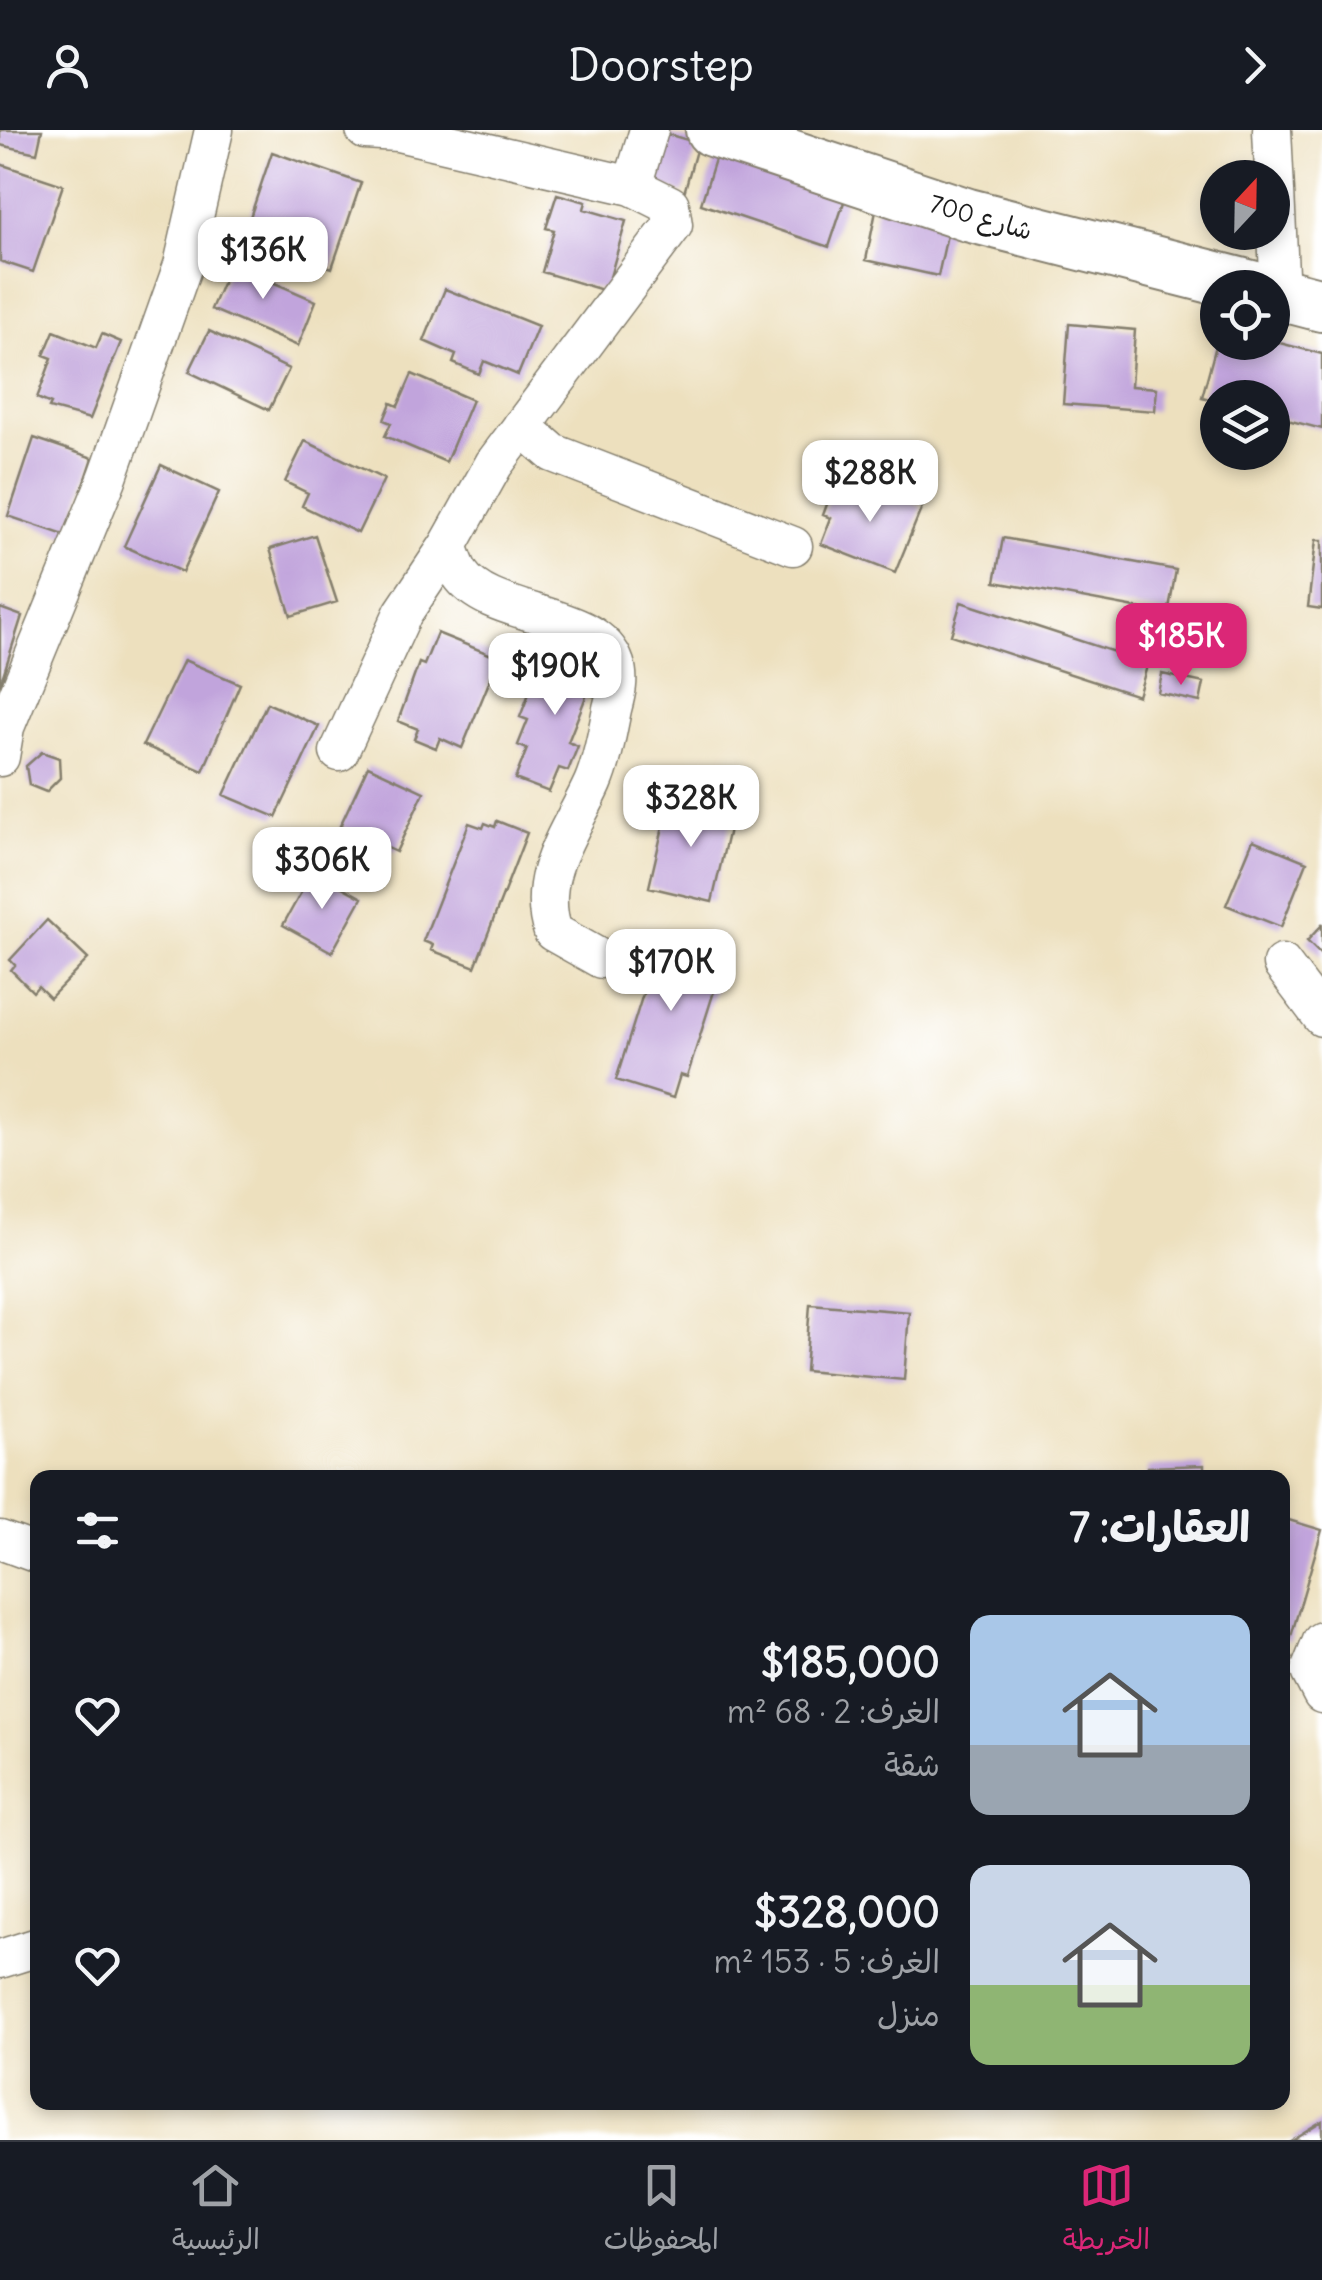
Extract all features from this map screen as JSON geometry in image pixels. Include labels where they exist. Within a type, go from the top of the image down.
[{"type":"main road","name":"شارع 700","points":[[712,130],[968,215],[1200,274]]},
{"type":"street","points":[[0,757],[5,727],[107,479],[184,265],[214,130]]},
{"type":"street","points":[[339,752],[403,613],[448,546],[494,464],[672,225],[670,205],[632,186],[398,132],[366,130]]},
{"type":"street","points":[[632,186],[649,130]]},
{"type":"street","points":[[1272,130],[1280,270]]},
{"type":"street","points":[[522,426],[553,453],[793,546]]},
{"type":"street","points":[[448,546],[461,577],[498,598],[579,629],[606,647],[615,664],[618,682],[602,754],[594,781],[556,852],[545,910],[553,932],[601,958]]},
{"type":"street","points":[[1282,964],[1322,1017]]},
{"type":"street","points":[[0,1540],[30,1551]]},
{"type":"street","points":[[1322,1641],[1310,1671],[1322,1694]]},
{"type":"street","points":[[0,1959],[30,1950]]},
{"type":"building","points":[[0,130],[42,130],[37,153],[0,145]]},
{"type":"building","points":[[667,134],[698,143],[684,193],[652,184]]},
{"type":"building","points":[[272,152],[361,183],[332,268],[243,238]]},
{"type":"building","points":[[716,156],[845,199],[829,247],[701,204]]},
{"type":"building","points":[[0,164],[63,185],[33,272],[0,261]]},
{"type":"building","points":[[557,194],[586,202],[584,209],[626,221],[606,291],[542,272],[554,230],[546,228]]},
{"type":"building","points":[[877,206],[950,221],[938,276],[866,260]]},
{"type":"building","points":[[234,256],[273,273],[270,281],[316,301],[298,346],[211,309]]},
{"type":"building","points":[[445,289],[538,326],[518,375],[484,361],[479,374],[453,363],[456,355],[424,341]]},
{"type":"building","points":[[1069,324],[1135,330],[1131,386],[1157,388],[1155,411],[1063,404]]},
{"type":"building","points":[[54,331],[96,348],[102,334],[121,342],[90,419],[49,408],[51,404],[37,398],[52,358],[44,355]]},
{"type":"building","points":[[209,331],[289,369],[269,410],[189,372]]},
{"type":"building","points":[[1290,346],[1322,354],[1322,429],[1290,421],[1290,380],[1207,380],[1212,360],[1290,360]]},
{"type":"building","points":[[412,374],[472,400],[446,462],[385,436],[391,423],[384,420],[391,403],[398,406]]},
{"type":"building","points":[[34,438],[93,458],[67,536],[8,516]]},
{"type":"building","points":[[305,441],[384,479],[358,533],[302,506],[308,493],[285,482]]},
{"type":"building","points":[[161,465],[219,492],[182,572],[124,546]]},
{"type":"building","points":[[847,478],[922,507],[895,573],[821,544],[831,518],[823,515],[829,499],[838,502]]},
{"type":"building","points":[[315,535],[337,602],[291,616],[270,549]]},
{"type":"building","points":[[1003,538],[1176,570],[1168,614],[995,582]]},
{"type":"building","points":[[1316,540],[1322,540],[1322,609],[1308,607]]},
{"type":"building","points":[[961,602],[1148,663],[1138,696],[951,635]]},
{"type":"building","points":[[0,608],[22,616],[0,685]]},
{"type":"building","points":[[437,633],[499,658],[462,748],[440,738],[436,748],[414,739],[418,729],[398,721],[419,663],[424,665]]},
{"type":"building","points":[[566,646],[600,659],[595,674],[600,676],[593,696],[587,694],[568,742],[578,746],[568,771],[559,768],[549,792],[515,779],[527,749],[518,745],[528,720],[520,717],[533,683],[541,686],[548,666],[557,670]]},
{"type":"building","points":[[184,660],[240,684],[203,771],[143,745]]},
{"type":"building","points":[[1162,674],[1204,683],[1200,702],[1158,693]]},
{"type":"building","points":[[267,703],[319,726],[276,817],[224,795]]},
{"type":"building","points":[[42,752],[59,758],[60,778],[46,792],[29,785],[26,766]]},
{"type":"building","points":[[368,766],[424,792],[396,852],[340,826]]},
{"type":"building","points":[[670,797],[733,812],[712,902],[649,887]]},
{"type":"building","points":[[497,821],[527,833],[475,967],[431,950],[433,945],[423,941],[469,823],[483,828],[485,823],[495,827]]},
{"type":"building","points":[[1253,840],[1307,862],[1281,927],[1226,905]]},
{"type":"building","points":[[313,871],[362,898],[332,952],[283,925]]},
{"type":"building","points":[[47,920],[88,959],[50,998],[38,986],[33,992],[11,970],[15,965],[10,960]]},
{"type":"building","points":[[1322,925],[1322,956],[1307,941]]},
{"type":"building","points":[[663,930],[727,950],[687,1077],[680,1075],[673,1098],[616,1080]]},
{"type":"building","points":[[810,1304],[909,1312],[904,1380],[805,1371]]},
{"type":"building","points":[[1204,1465],[1204,1470],[1148,1470]]},
{"type":"building","points":[[1290,1520],[1322,1530],[1290,1640]]},
{"type":"building","points":[[1322,2121],[1322,2140],[1291,2140]]}]
